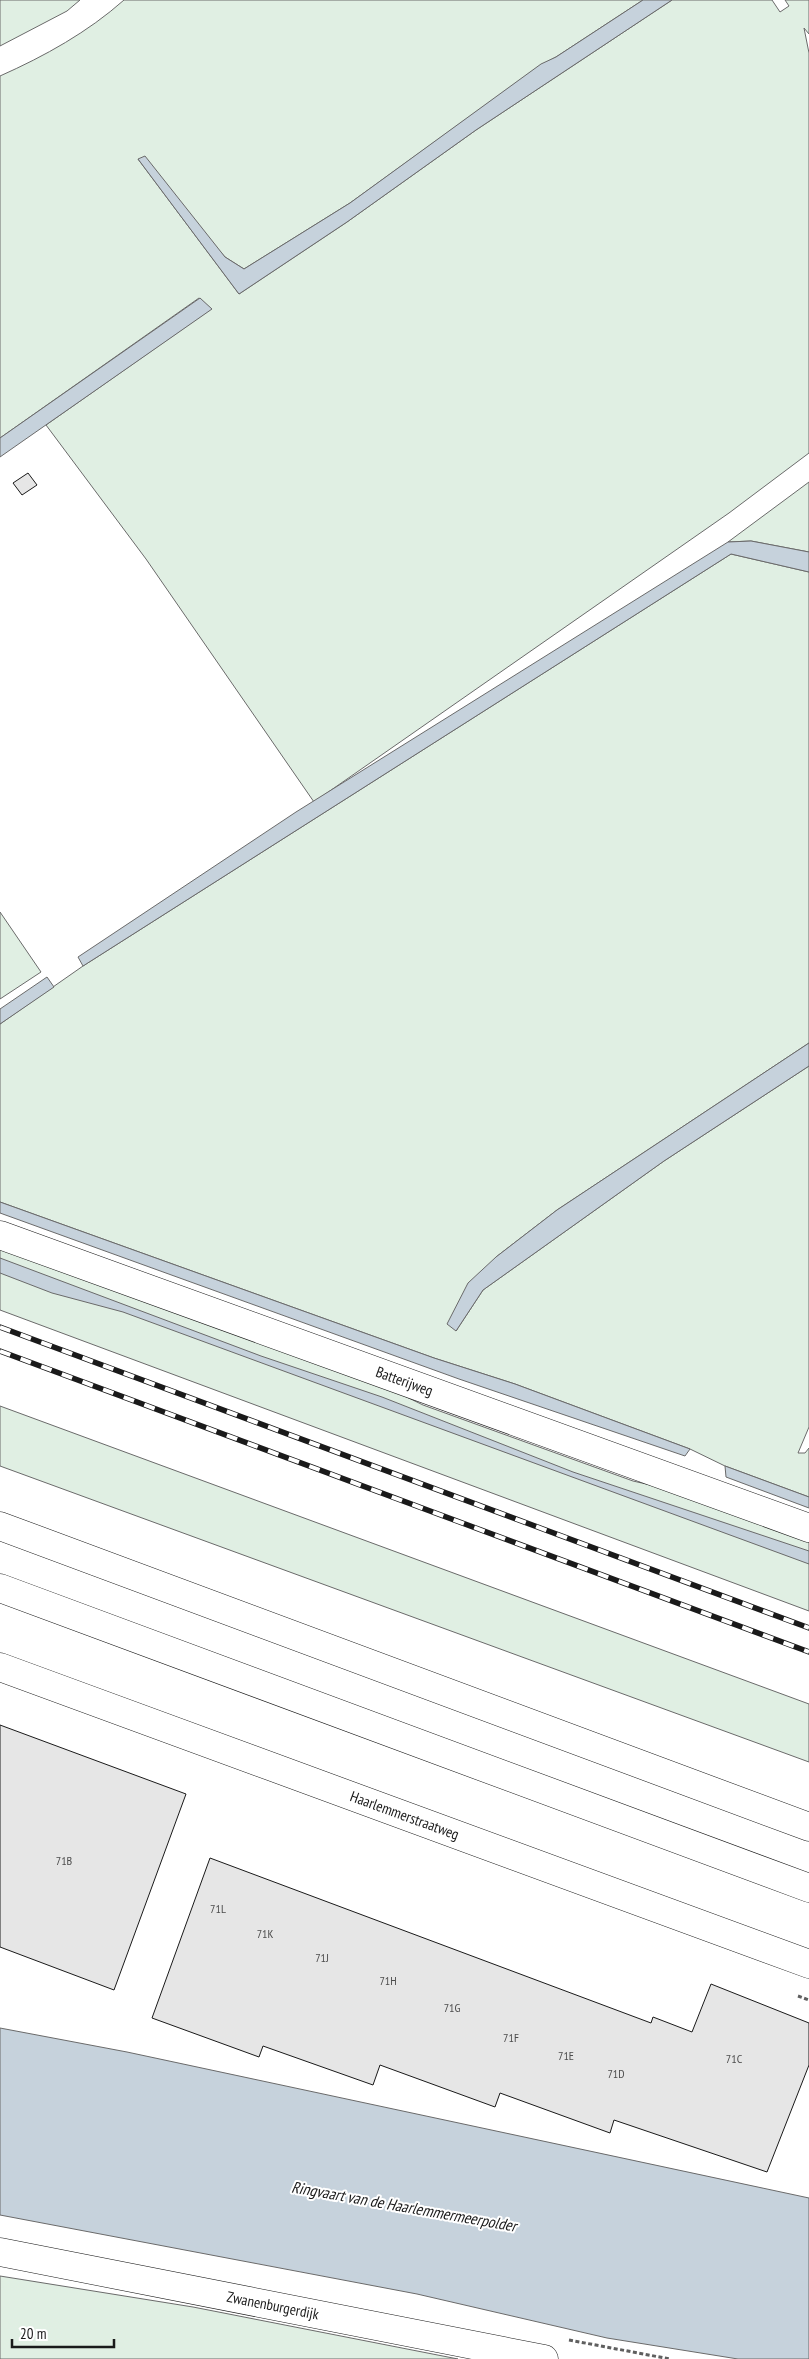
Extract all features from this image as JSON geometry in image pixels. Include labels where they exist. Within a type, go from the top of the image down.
[{"type":"main road","name":"Batterijweg","points":[[0,1235],[809,1528]]},
{"type":"main road","points":[[0,1526],[809,1827]]},
{"type":"main road","points":[[0,1588],[809,1888]]},
{"type":"main road","name":"Haarlemmerstraatweg","points":[[0,1667],[809,1964]]},
{"type":"main road","name":"Zwanenburgerdijk","points":[[0,2252],[544,2359]]},
{"type":"green space","points":[[0,0],[80,0],[67,11],[0,46]]},
{"type":"green space","points":[[124,0],[643,0],[541,65],[350,203],[244,269],[225,257],[138,159],[239,294],[347,222],[476,130],[672,0],[772,0],[780,12],[789,6],[785,0],[809,0],[809,34],[804,28],[809,53],[809,453],[729,513],[314,802],[146,559],[46,425],[211,309],[199,298],[0,438],[0,76],[81,33]]},
{"type":"green space","points":[[809,482],[809,552],[751,541],[728,542]]},
{"type":"green space","points":[[731,554],[809,572],[809,1043],[557,1210],[496,1257],[456,1331],[483,1290],[664,1161],[809,1066],[809,1427],[798,1453],[805,1453],[809,1448],[809,1497],[725,1466],[690,1449],[515,1384],[434,1358],[0,1202],[0,1024],[83,966]]},
{"type":"green space","points":[[0,912],[41,972],[0,999]]},
{"type":"green space","points":[[0,1245],[366,1377],[423,1405],[633,1481],[690,1494],[809,1538],[809,1611],[0,1310]]},
{"type":"green space","points":[[0,1406],[809,1704],[809,1762],[0,1466]]},
{"type":"green space","points":[[0,2276],[193,2307],[458,2359],[0,2359]]},
{"type":"water","points":[[643,0],[672,0],[476,130],[347,222],[239,294],[138,159],[145,156],[225,257],[244,269],[350,203],[541,64],[556,57]]},
{"type":"water","points":[[200,298],[212,309],[0,457],[0,438]]},
{"type":"water","points":[[751,541],[809,552],[809,572],[731,554],[83,966],[78,957],[296,812],[728,542]]},
{"type":"water","points":[[47,977],[54,987],[0,1024],[0,1009]]},
{"type":"water","points":[[809,1043],[809,1066],[664,1161],[483,1290],[456,1331],[447,1324],[468,1283],[496,1257],[557,1210]]},
{"type":"water","points":[[0,1202],[434,1358],[515,1384],[690,1449],[685,1456],[459,1379],[0,1213]]},
{"type":"water","points":[[0,1258],[261,1356],[382,1397],[573,1472],[809,1551],[809,1564],[123,1312],[52,1293],[0,1273]]},
{"type":"water","points":[[725,1466],[809,1497],[809,1508],[726,1477]]},
{"type":"water","name":"Ringvaart van de Haarlemmermeerpolder","points":[[0,2028],[127,2052],[809,2198],[809,2359],[738,2359],[607,2338],[417,2294],[0,2215]]},
{"type":"building","points":[[28,473],[37,485],[22,495],[13,483]]},
{"type":"building","points":[[0,1725],[186,1794],[114,1990],[0,1947]]},
{"type":"building","points":[[210,1858],[651,2023],[653,2017],[692,2032],[711,1984],[809,2023],[809,2065],[767,2172],[614,2120],[610,2133],[500,2093],[495,2107],[380,2065],[373,2085],[263,2046],[259,2057],[152,2018]]},
{"type":"railway","points":[[0,1327],[809,1628]]},
{"type":"railway","points":[[0,1351],[809,1652]]}]
